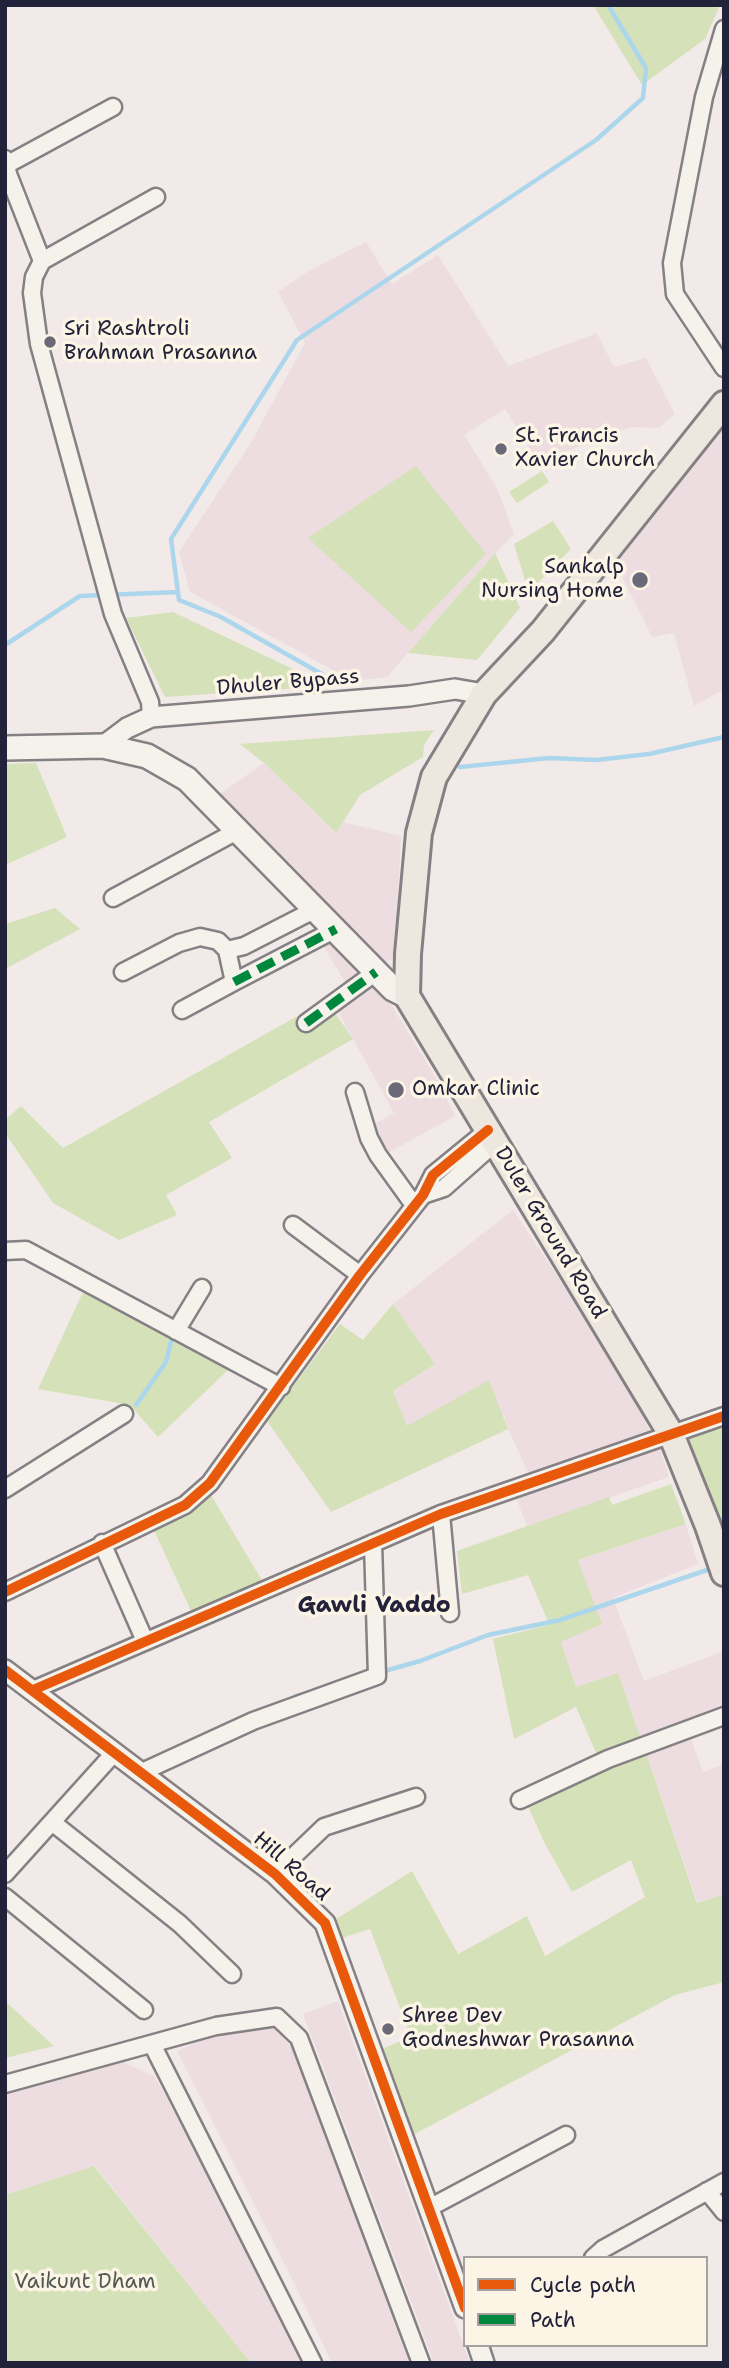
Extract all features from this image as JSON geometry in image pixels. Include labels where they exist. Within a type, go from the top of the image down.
[{"type":"main road","points":[[5,748],[103,746],[147,755],[187,779],[393,989],[407,996],[419,833],[434,777],[484,694],[542,631],[724,404]]},
{"type":"main road","name":"Duler Ground Road","points":[[407,996],[671,1434],[724,1573]]},
{"type":"street","points":[[724,29],[704,97],[672,263],[675,294],[724,368]]},
{"type":"street","points":[[42,261],[8,174],[7,162],[113,107]]},
{"type":"street","points":[[151,717],[150,702],[113,614],[39,344],[32,293],[34,277],[42,261],[156,197]]},
{"type":"street","name":"Dhuler Bypass","points":[[103,746],[127,728],[151,717],[395,697],[456,689],[484,694]]},
{"type":"street","points":[[113,898],[237,831]]},
{"type":"street","points":[[227,950],[244,946],[316,909]]},
{"type":"street","points":[[182,1010],[336,929]]},
{"type":"street","points":[[123,972],[179,943],[200,937],[218,941],[227,950],[234,982]]},
{"type":"street","points":[[306,1023],[376,972]]},
{"type":"street","points":[[355,1092],[369,1138],[378,1156],[418,1200]]},
{"type":"street","points":[[5,1592],[185,1505],[210,1483],[360,1275],[418,1200],[444,1188],[492,1136]]},
{"type":"street","points":[[293,1224],[360,1275]]},
{"type":"street","points":[[5,1251],[26,1250],[281,1387]]},
{"type":"street","points":[[176,1331],[202,1288]]},
{"type":"street","points":[[5,1489],[124,1414]]},
{"type":"street","points":[[33,1690],[441,1514],[724,1416]]},
{"type":"street","points":[[441,1514],[450,1613]]},
{"type":"street","points":[[102,1543],[145,1641]]},
{"type":"street","points":[[142,1772],[253,1721],[377,1676],[373,1543]]},
{"type":"street","name":"Hill Road","points":[[5,1670],[275,1874],[325,1923],[463,2302]]},
{"type":"street","points":[[520,1800],[608,1759],[724,1716]]},
{"type":"street","points":[[7,1868],[115,1752]]},
{"type":"street","points":[[275,1874],[324,1827],[416,1797]]},
{"type":"street","points":[[52,1822],[180,1924],[232,1974]]},
{"type":"street","points":[[5,1897],[144,2010]]},
{"type":"street","points":[[5,2084],[216,2025],[277,2017],[299,2038],[421,2363]]},
{"type":"street","points":[[152,2044],[313,2363]]},
{"type":"street","points":[[429,2208],[566,2135]]},
{"type":"street","points":[[595,2256],[603,2249],[724,2182]]},
{"type":"street","points":[[707,2191],[724,2212]]},
{"type":"shaded area","points":[[366,242],[392,284],[438,255],[508,366],[597,333],[614,367],[646,358],[675,414],[659,428],[631,427],[538,462],[505,409],[464,435],[497,488],[514,534],[387,677],[353,681],[190,592],[179,552],[250,444],[305,343],[278,292],[307,272]]},
{"type":"shaded area","points":[[724,420],[724,689],[694,706],[674,633],[652,637],[611,555]]},
{"type":"shaded area","points":[[264,763],[335,833],[343,822],[401,836],[395,957],[379,967],[213,799]]},
{"type":"shaded area","points":[[320,940],[333,942],[364,974],[346,984]]},
{"type":"shaded area","points":[[370,985],[391,1004],[442,1088],[455,1116],[384,1155],[371,1126],[394,1113],[337,1010]]},
{"type":"shaded area","points":[[513,1210],[615,1362],[651,1433],[529,1474],[504,1415],[407,1427],[393,1391],[435,1364],[393,1304]]},
{"type":"shaded area","points":[[659,1445],[669,1477],[527,1526],[515,1495]]},
{"type":"shaded area","points":[[686,1524],[698,1564],[613,1598],[644,1681],[724,1651],[724,1709],[641,1739],[618,1674],[576,1688],[561,1642],[602,1624],[578,1560]]},
{"type":"shaded area","points":[[689,1733],[703,1772],[724,1764],[724,1894],[698,1903],[645,1750]]},
{"type":"shaded area","points":[[338,2001],[470,2363],[434,2363],[303,2014]]},
{"type":"shaded area","points":[[262,2022],[274,2026],[295,2052],[409,2363],[332,2363],[177,2051],[210,2036]]},
{"type":"shaded area","points":[[121,2061],[155,2077],[277,2300],[307,2363],[251,2363],[95,2166],[5,2195],[5,2093]]},
{"type":"green space","points":[[593,5],[720,5],[705,39],[642,85]]},
{"type":"green space","points":[[416,466],[486,554],[411,632],[308,538]]},
{"type":"green space","points":[[542,471],[549,482],[517,503],[509,492]]},
{"type":"green space","points":[[553,521],[571,549],[533,588],[525,580],[514,544]]},
{"type":"green space","points":[[495,553],[520,608],[477,660],[408,653]]},
{"type":"green space","points":[[173,612],[329,686],[165,697],[126,618]]},
{"type":"green space","points":[[434,730],[424,745],[423,757],[360,795],[336,833],[264,763],[240,744]]},
{"type":"green space","points":[[36,763],[67,837],[5,865],[5,764]]},
{"type":"green space","points":[[55,908],[80,929],[5,969],[5,924]]},
{"type":"green space","points":[[326,1000],[353,1039],[209,1122],[232,1158],[166,1195],[177,1215],[119,1240],[53,1203],[5,1133],[5,1120],[21,1106],[63,1148]]},
{"type":"green space","points":[[83,1292],[228,1370],[158,1437],[130,1405],[38,1389]]},
{"type":"green space","points":[[393,1304],[435,1364],[393,1391],[407,1426],[489,1380],[508,1429],[331,1512],[267,1421],[340,1324],[363,1340]]},
{"type":"green space","points":[[724,1421],[724,1547],[681,1435]]},
{"type":"green space","points":[[671,1484],[686,1524],[578,1560],[602,1624],[561,1642],[576,1687],[618,1673],[641,1739],[597,1755],[576,1707],[514,1739],[493,1639],[548,1625],[547,1619],[528,1575],[462,1594],[457,1551],[609,1497],[612,1505]]},
{"type":"green space","points":[[211,1495],[263,1582],[192,1613],[152,1526]]},
{"type":"green space","points":[[645,1750],[697,1903],[724,1894],[724,1982],[675,1995],[413,2135],[379,2050],[411,2037],[370,1929],[342,1938],[333,1921],[412,1871],[458,1954],[527,1916],[545,1956],[645,1897],[631,1860],[572,1892],[544,1842],[528,1806],[606,1764]]},
{"type":"green space","points":[[5,2001],[54,2046],[5,2058]]},
{"type":"green space","name":"Vaikunt Dham","points":[[94,2166],[251,2363],[5,2363],[5,2195]]},
{"type":"waterway","points":[[341,685],[221,617],[179,600],[171,539],[297,340],[596,140],[643,98],[646,68],[608,5]]},
{"type":"waterway","points":[[5,645],[80,596],[178,592]]},
{"type":"waterway","points":[[460,767],[549,758],[596,760],[649,754],[724,737]]},
{"type":"waterway","points":[[136,1405],[166,1362],[172,1337],[169,1335]]},
{"type":"waterway","points":[[381,1672],[420,1661],[488,1635],[560,1620],[713,1568]]},
{"type":"waterway","points":[[296,1696],[309,1693]]},
{"type":"marked path","points":[[234,982],[336,929]]},
{"type":"marked path","points":[[306,1023],[376,972]]},
{"type":"cycle path","points":[[5,1592],[185,1505],[210,1483],[360,1275],[423,1195],[433,1175],[488,1130]]},
{"type":"cycle path","points":[[33,1690],[441,1514],[724,1416]]},
{"type":"cycle path","points":[[5,1670],[275,1874],[325,1923],[463,2302]]},
{"type":"place","name":"Sri Rashtroli Brahman Prasanna","points":[[50,342]]},
{"type":"place","name":"St. Francis Xavier Church","points":[[501,449]]},
{"type":"place","name":"Sankalp Nursing Home","points":[[640,580]]},
{"type":"place","name":"Omkar Clinic","points":[[396,1090]]},
{"type":"place","name":"Shree Dev Godneshwar Prasanna","points":[[388,2029]]},
{"type":"district","name":"Gawli Vaddo","points":[[374,1606]]}]
